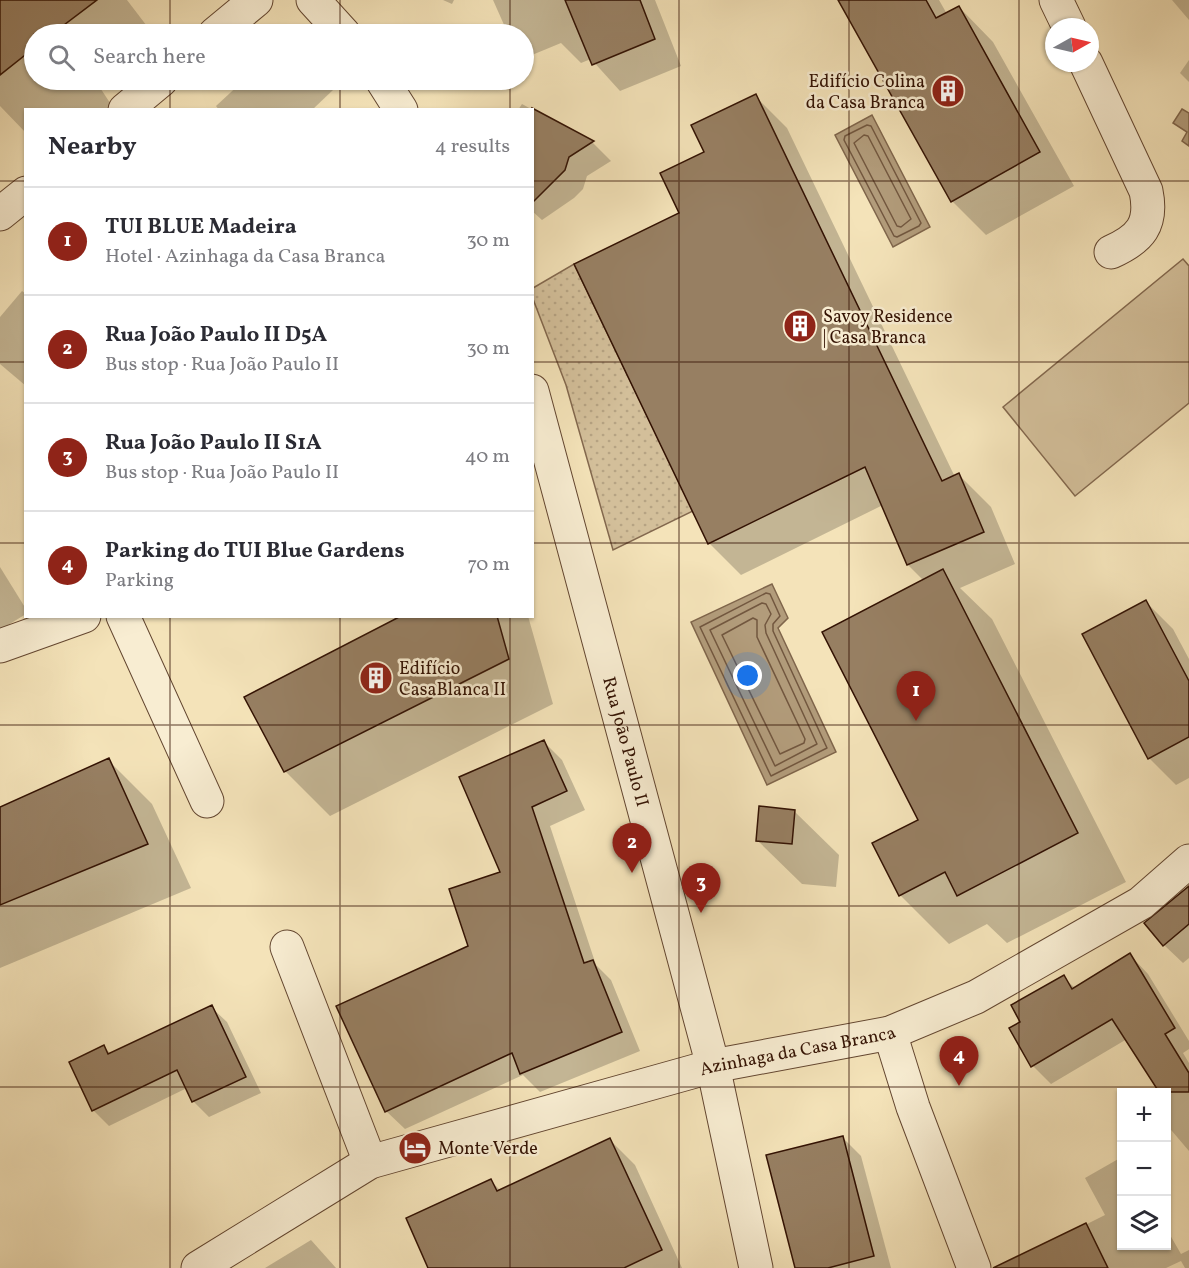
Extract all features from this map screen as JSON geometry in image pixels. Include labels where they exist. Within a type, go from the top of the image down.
[{"type":"street","points":[[227,24],[256,0]]},
{"type":"street","points":[[313,0],[335,24]]},
{"type":"street","points":[[1056,0],[1065,18]]},
{"type":"street","points":[[1090,72],[1146,191],[1149,205],[1146,222],[1133,242],[1111,252]]},
{"type":"street","points":[[127,108],[149,90]]},
{"type":"street","points":[[388,90],[400,108]]},
{"type":"street","points":[[0,214],[24,195]]},
{"type":"street","name":"Rua João Paulo II","points":[[534,398],[713,1066],[756,1268]]},
{"type":"street","points":[[0,646],[78,618]]},
{"type":"street","points":[[124,618],[207,801]]},
{"type":"street","name":"Azinhaga da Casa Branca","points":[[198,1268],[370,1162],[713,1066],[891,1033],[976,997],[1131,909],[1189,861]]},
{"type":"street","points":[[287,946],[370,1162]]},
{"type":"street","points":[[891,1033],[913,1107],[974,1268]]},
{"type":"shaded area","points":[[1183,259],[1189,266],[1189,403],[1075,496],[1003,407]]},
{"type":"shaded area","points":[[574,264],[693,511],[613,550],[566,385],[534,302],[534,287]]},
{"type":"water","points":[[1182,109],[1189,113],[1189,146],[1182,141],[1187,132],[1173,123]]},
{"type":"water","points":[[872,115],[930,227],[893,247],[835,135]]},
{"type":"water","points":[[772,584],[788,618],[778,628],[836,752],[767,785],[691,622]]},
{"type":"building","points":[[0,0],[97,0],[65,24],[24,24],[24,56],[0,75]]},
{"type":"building","points":[[565,0],[640,0],[655,39],[592,65]]},
{"type":"building","name":"Edifício Colina da Casa Branca","points":[[838,0],[926,0],[936,18],[959,6],[1040,152],[951,202]]},
{"type":"building","points":[[756,94],[942,481],[959,473],[984,532],[907,565],[865,467],[708,544],[574,264],[679,213],[660,173],[704,152],[691,125]]},
{"type":"building","points":[[534,109],[594,141],[569,157],[565,170],[534,201]]},
{"type":"building","points":[[943,569],[1078,833],[957,896],[945,872],[899,896],[872,843],[918,820],[822,632]]},
{"type":"building","points":[[1146,600],[1189,681],[1189,737],[1148,759],[1082,634]]},
{"type":"building","name":"Edifício CasaBlanca II","points":[[397,618],[498,618],[509,659],[284,772],[244,697]]},
{"type":"building","points":[[544,740],[567,791],[532,807],[584,963],[593,960],[622,1032],[520,1074],[512,1053],[385,1112],[336,1006],[468,946],[449,889],[500,872],[459,777]]},
{"type":"building","points":[[109,758],[148,844],[0,905],[0,807]]},
{"type":"building","points":[[759,806],[795,810],[792,844],[756,841]]},
{"type":"building","points":[[1189,886],[1189,924],[1163,946],[1144,923]]},
{"type":"building","points":[[1130,953],[1175,1028],[1165,1034],[1189,1073],[1189,1092],[1171,1092],[1171,1088],[1156,1088],[1112,1019],[1031,1067],[1009,1028],[1020,1022],[1011,1005],[1064,975],[1072,989]]},
{"type":"building","points":[[212,1005],[246,1077],[192,1102],[177,1070],[92,1111],[69,1062],[104,1045],[108,1054]]},
{"type":"building","points":[[843,1136],[874,1256],[828,1268],[795,1268],[766,1155]]},
{"type":"building","points":[[610,1138],[662,1250],[624,1268],[428,1268],[406,1218],[491,1179],[497,1191]]},
{"type":"building","points":[[1086,1223],[1108,1268],[993,1268]]},
{"type":"place","name":"Edifício Colina da Casa Branca","points":[[948,91]]},
{"type":"place","name":"Savoy Residence | Casa Branca","points":[[800,326]]},
{"type":"place","name":"Edifício CasaBlanca II","points":[[376,678]]},
{"type":"place","name":"TUI BLUE Madeira","points":[[916,721]]},
{"type":"place","name":"Rua João Paulo II D5A","points":[[632,873]]},
{"type":"place","name":"Rua João Paulo II S1A","points":[[701,913]]},
{"type":"place","name":"Parking do TUI Blue Gardens","points":[[959,1086]]},
{"type":"place","name":"Monte Verde","points":[[415,1148]]}]
